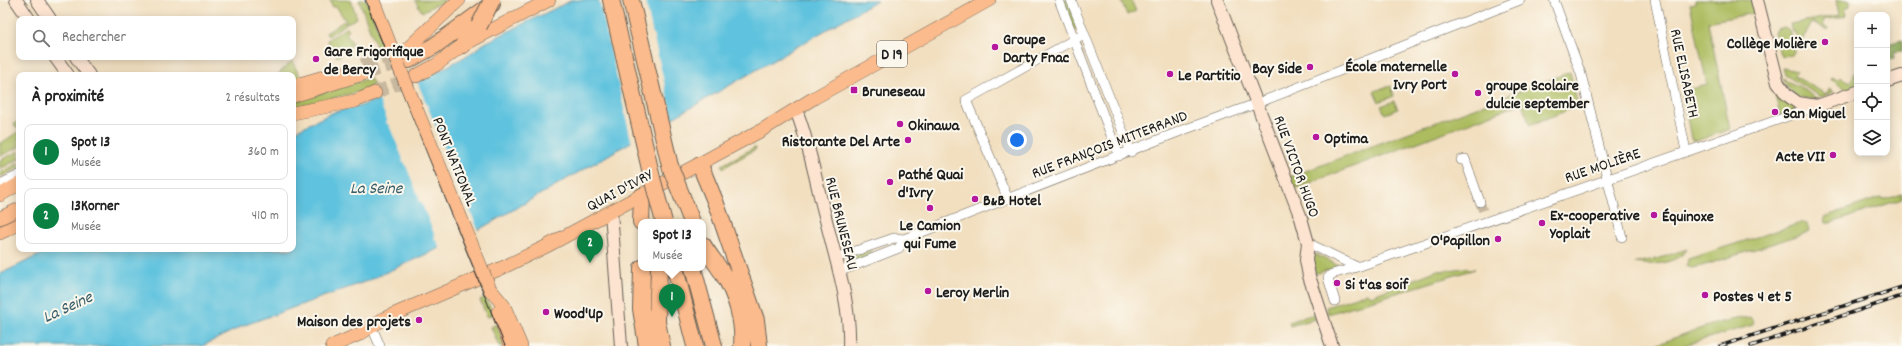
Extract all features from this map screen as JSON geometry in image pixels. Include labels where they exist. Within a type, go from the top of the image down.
[{"type":"highway","points":[[402,52],[432,37],[483,0]]},
{"type":"highway","points":[[463,45],[479,26],[492,0]]},
{"type":"highway","points":[[402,52],[434,46],[498,0]]},
{"type":"highway","points":[[611,0],[652,178],[663,219]]},
{"type":"highway","points":[[631,0],[682,219]]},
{"type":"highway","points":[[700,165],[715,201],[756,320],[759,346]]},
{"type":"highway","points":[[670,166],[691,219]]},
{"type":"highway","points":[[652,178],[657,219]]},
{"type":"highway","points":[[641,219],[642,196]]},
{"type":"highway","points":[[706,250],[724,275],[732,291],[742,324],[742,346]]},
{"type":"highway","points":[[642,271],[641,309],[647,346]]},
{"type":"highway","points":[[659,271],[657,322],[662,346]]},
{"type":"highway","points":[[676,271],[695,346]]},
{"type":"highway","points":[[694,271],[714,346]]},
{"type":"main road","points":[[16,0],[27,16]]},
{"type":"main road","points":[[37,0],[48,16]]},
{"type":"main road","name":"PONT NATIONAL","points":[[373,0],[402,52],[490,289],[497,303]]},
{"type":"main road","points":[[402,52],[459,0]]},
{"type":"main road","points":[[416,76],[436,65],[463,45],[535,4],[549,0]]},
{"type":"main road","name":"D 19","points":[[796,110],[989,0]]},
{"type":"main road","name":"RUE VICTOR HUGO","points":[[1217,0],[1250,90],[1258,103],[1302,218],[1308,243],[1306,260],[1308,276],[1332,346]]},
{"type":"main road","points":[[1757,0],[1778,83],[1792,100],[1805,105],[1818,106]]},
{"type":"main road","points":[[57,60],[66,72]]},
{"type":"main road","points":[[78,60],[87,72]]},
{"type":"main road","points":[[296,85],[364,69],[296,95]]},
{"type":"main road","points":[[1890,80],[1902,76]]},
{"type":"main road","points":[[296,112],[355,101],[375,93]]},
{"type":"main road","name":"RUE MOLIÈRE","points":[[1818,106],[1854,93]]},
{"type":"main road","name":"QUAI D'IVRY","points":[[332,346],[360,334],[383,319],[513,263],[700,165],[796,110]]},
{"type":"main road","name":"RUE BRUNESEAU","points":[[796,110],[806,137],[814,172],[844,270],[850,329],[849,346]]},
{"type":"main road","points":[[0,195],[16,186]]},
{"type":"main road","points":[[0,203],[16,195]]},
{"type":"main road","points":[[0,218],[16,210]]},
{"type":"main road","points":[[611,212],[621,346]]},
{"type":"main road","points":[[0,233],[16,225]]},
{"type":"main road","points":[[497,303],[510,346]]},
{"type":"main road","points":[[497,303],[521,346]]},
{"type":"street","points":[[1058,0],[1119,156]]},
{"type":"street","points":[[1071,0],[1131,152]]},
{"type":"street","name":"RUE FRANÇOIS MITTERRAND","points":[[840,257],[894,238],[904,239],[1131,152],[1186,129],[1258,103],[1520,0]]},
{"type":"street","points":[[1554,0],[1581,74],[1622,236]]},
{"type":"street","name":"RUE ELISABETH","points":[[1655,0],[1686,151]]},
{"type":"street","points":[[1008,199],[966,100],[1084,34]]},
{"type":"street","name":"RUE MOLIÈRE","points":[[1335,301],[1328,278],[1332,274],[1486,217],[1607,179],[1818,106]]},
{"type":"street","points":[[1461,160],[1465,159],[1472,188],[1480,202]]},
{"type":"street","points":[[0,184],[16,176]]},
{"type":"street","name":"RUE FRANÇOIS MITTERRAND","points":[[844,270],[899,248],[904,239]]},
{"type":"street","points":[[1308,243],[1357,266]]},
{"type":"street","points":[[871,246],[875,258]]},
{"type":"street","points":[[372,327],[380,346]]},
{"type":"green space","points":[[330,0],[351,0],[357,18],[347,23],[336,6],[333,8]]},
{"type":"green space","points":[[359,0],[367,0],[385,49],[378,52]]},
{"type":"green space","points":[[415,0],[446,0],[441,4],[437,4],[422,12]]},
{"type":"green space","points":[[1061,0],[1068,0],[1079,27],[1074,30]]},
{"type":"green space","points":[[1121,0],[1131,0],[1136,11],[1127,15]]},
{"type":"green space","points":[[1695,0],[1751,0],[1754,13],[1708,22],[1730,129],[1696,141],[1691,139],[1682,91],[1707,85],[1690,4],[1695,3]]},
{"type":"green space","points":[[1836,0],[1850,0],[1850,6],[1845,8],[1847,13],[1846,16],[1823,20],[1824,26],[1829,28],[1828,30],[1812,22],[1801,42],[1798,42],[1795,32],[1792,32],[1790,24],[1839,15]]},
{"type":"green space","points":[[344,21],[346,24],[328,36],[326,33]]},
{"type":"green space","points":[[347,27],[349,30],[346,33],[353,44],[339,52],[341,55],[337,57],[327,40]]},
{"type":"green space","points":[[1785,27],[1789,30],[1794,52],[1792,55],[1783,57],[1780,55],[1774,32],[1776,29]]},
{"type":"green space","points":[[1902,40],[1902,51],[1894,52],[1895,58],[1890,60],[1890,48],[1890,43]]},
{"type":"green space","points":[[292,61],[301,78],[296,79],[296,72],[280,72]]},
{"type":"green space","points":[[1783,68],[1797,71],[1794,76],[1826,94],[1829,89],[1834,92],[1821,97],[1785,75]]},
{"type":"green space","points":[[1570,72],[1578,106],[1530,125],[1522,103],[1291,190],[1287,178]]},
{"type":"green space","points":[[1854,75],[1854,86],[1846,89],[1830,79],[1831,77],[1838,80],[1840,77],[1850,82]]},
{"type":"green space","points":[[370,78],[374,85],[368,87],[368,90],[296,106],[296,101]]},
{"type":"green space","points":[[1782,79],[1800,87],[1819,100],[1796,97]]},
{"type":"green space","points":[[1391,86],[1394,96],[1379,102],[1374,91]]},
{"type":"green space","points":[[1775,94],[1780,95],[1800,108],[1780,115]]},
{"type":"green space","points":[[1394,101],[1398,109],[1385,114],[1381,106]]},
{"type":"green space","points":[[16,133],[16,148],[0,156],[0,144]]},
{"type":"green space","points":[[755,147],[756,149],[723,168],[722,165]]},
{"type":"green space","points":[[16,152],[16,161],[0,169],[0,160]]},
{"type":"green space","points":[[16,165],[16,169],[0,177],[0,173]]},
{"type":"green space","points":[[1902,194],[1902,199],[1832,223],[1825,223],[1824,217],[1879,198],[1886,199]]},
{"type":"green space","points":[[1804,222],[1807,223],[1809,232],[1702,266],[1692,268],[1687,265],[1688,259]]},
{"type":"green space","points":[[1687,249],[1677,258],[1663,263],[1635,263],[1660,258]]},
{"type":"green space","points":[[871,250],[872,255],[851,263],[850,257]]},
{"type":"green space","points":[[1318,254],[1319,258],[1321,256],[1339,266],[1315,274],[1313,257]]},
{"type":"green space","points":[[1464,268],[1475,269],[1328,314],[1326,307],[1367,293],[1371,296],[1440,269],[1441,271]]},
{"type":"green space","points":[[486,297],[493,314],[487,317],[480,300]]},
{"type":"green space","points":[[1314,314],[1315,319],[1290,326],[1289,322]]},
{"type":"green space","points":[[1750,317],[1754,322],[1753,325],[1681,346],[1658,346],[1658,344],[1703,328],[1726,321]]},
{"type":"green space","points":[[497,324],[506,346],[499,346],[491,327]]},
{"type":"water","name":"La Seine","points":[[572,0],[878,0],[473,233],[367,281],[245,325],[202,346],[0,346],[0,274],[46,252],[296,252],[296,131],[334,112],[361,106],[413,85],[468,55],[485,43]]},
{"type":"pier","points":[[599,0],[645,0],[673,120],[632,144]]},
{"type":"pier","points":[[417,81],[479,232],[441,251],[437,241],[434,239],[435,236],[421,202],[418,201],[419,198],[405,163],[402,161],[403,159],[389,125],[386,123],[387,120],[378,98]]},
{"type":"tunnel","points":[[362,65],[403,51]]},
{"type":"tunnel","points":[[366,73],[408,60]]},
{"type":"tunnel","points":[[375,93],[416,76]]},
{"type":"tunnel","points":[[1480,202],[1484,214]]},
{"type":"tram line","points":[[365,0],[505,346]]},
{"type":"railway","points":[[1720,346],[1902,287]]},
{"type":"railway","points":[[1751,346],[1902,296]]},
{"type":"place","name":"Collège Molière","points":[[1825,42]]},
{"type":"place","name":"Groupe Darty Fnac","points":[[995,47]]},
{"type":"place","name":"Gare Frigorifique de Bercy","points":[[316,59]]},
{"type":"place","name":"Bay Side","points":[[1310,67]]},
{"type":"place","name":"Le Partitio","points":[[1170,74]]},
{"type":"place","name":"École maternelle Ivry Port","points":[[1455,74]]},
{"type":"place","name":"Bruneseau","points":[[854,90]]},
{"type":"place","name":"groupe Scolaire dulcie september","points":[[1478,93]]},
{"type":"place","name":"San Miguel","points":[[1775,112]]},
{"type":"place","name":"Okinawa","points":[[900,124]]},
{"type":"place","name":"Optima","points":[[1316,137]]},
{"type":"place","name":"Ristorante Del Arte","points":[[908,140]]},
{"type":"place","name":"Acte VII","points":[[1833,155]]},
{"type":"place","name":"Pathé Quai d'Ivry","points":[[890,182]]},
{"type":"place","name":"B&B Hotel","points":[[975,199]]},
{"type":"place","name":"Le Camion qui Fume","points":[[930,208]]},
{"type":"place","name":"Équinoxe","points":[[1654,215]]},
{"type":"place","name":"Ex-cooperative Yoplait","points":[[1542,223]]},
{"type":"place","name":"O'Papillon","points":[[1498,239]]},
{"type":"place","name":"13Korner","points":[[590,263]]},
{"type":"place","name":"Si t'as soif","points":[[1337,283]]},
{"type":"place","name":"Leroy Merlin","points":[[928,291]]},
{"type":"place","name":"Postes 4 et 5","points":[[1705,295]]},
{"type":"place","name":"Wood'Up","points":[[546,312]]},
{"type":"place","name":"Spot 13","points":[[672,317]]},
{"type":"place","name":"Maison des projets","points":[[419,320]]}]
